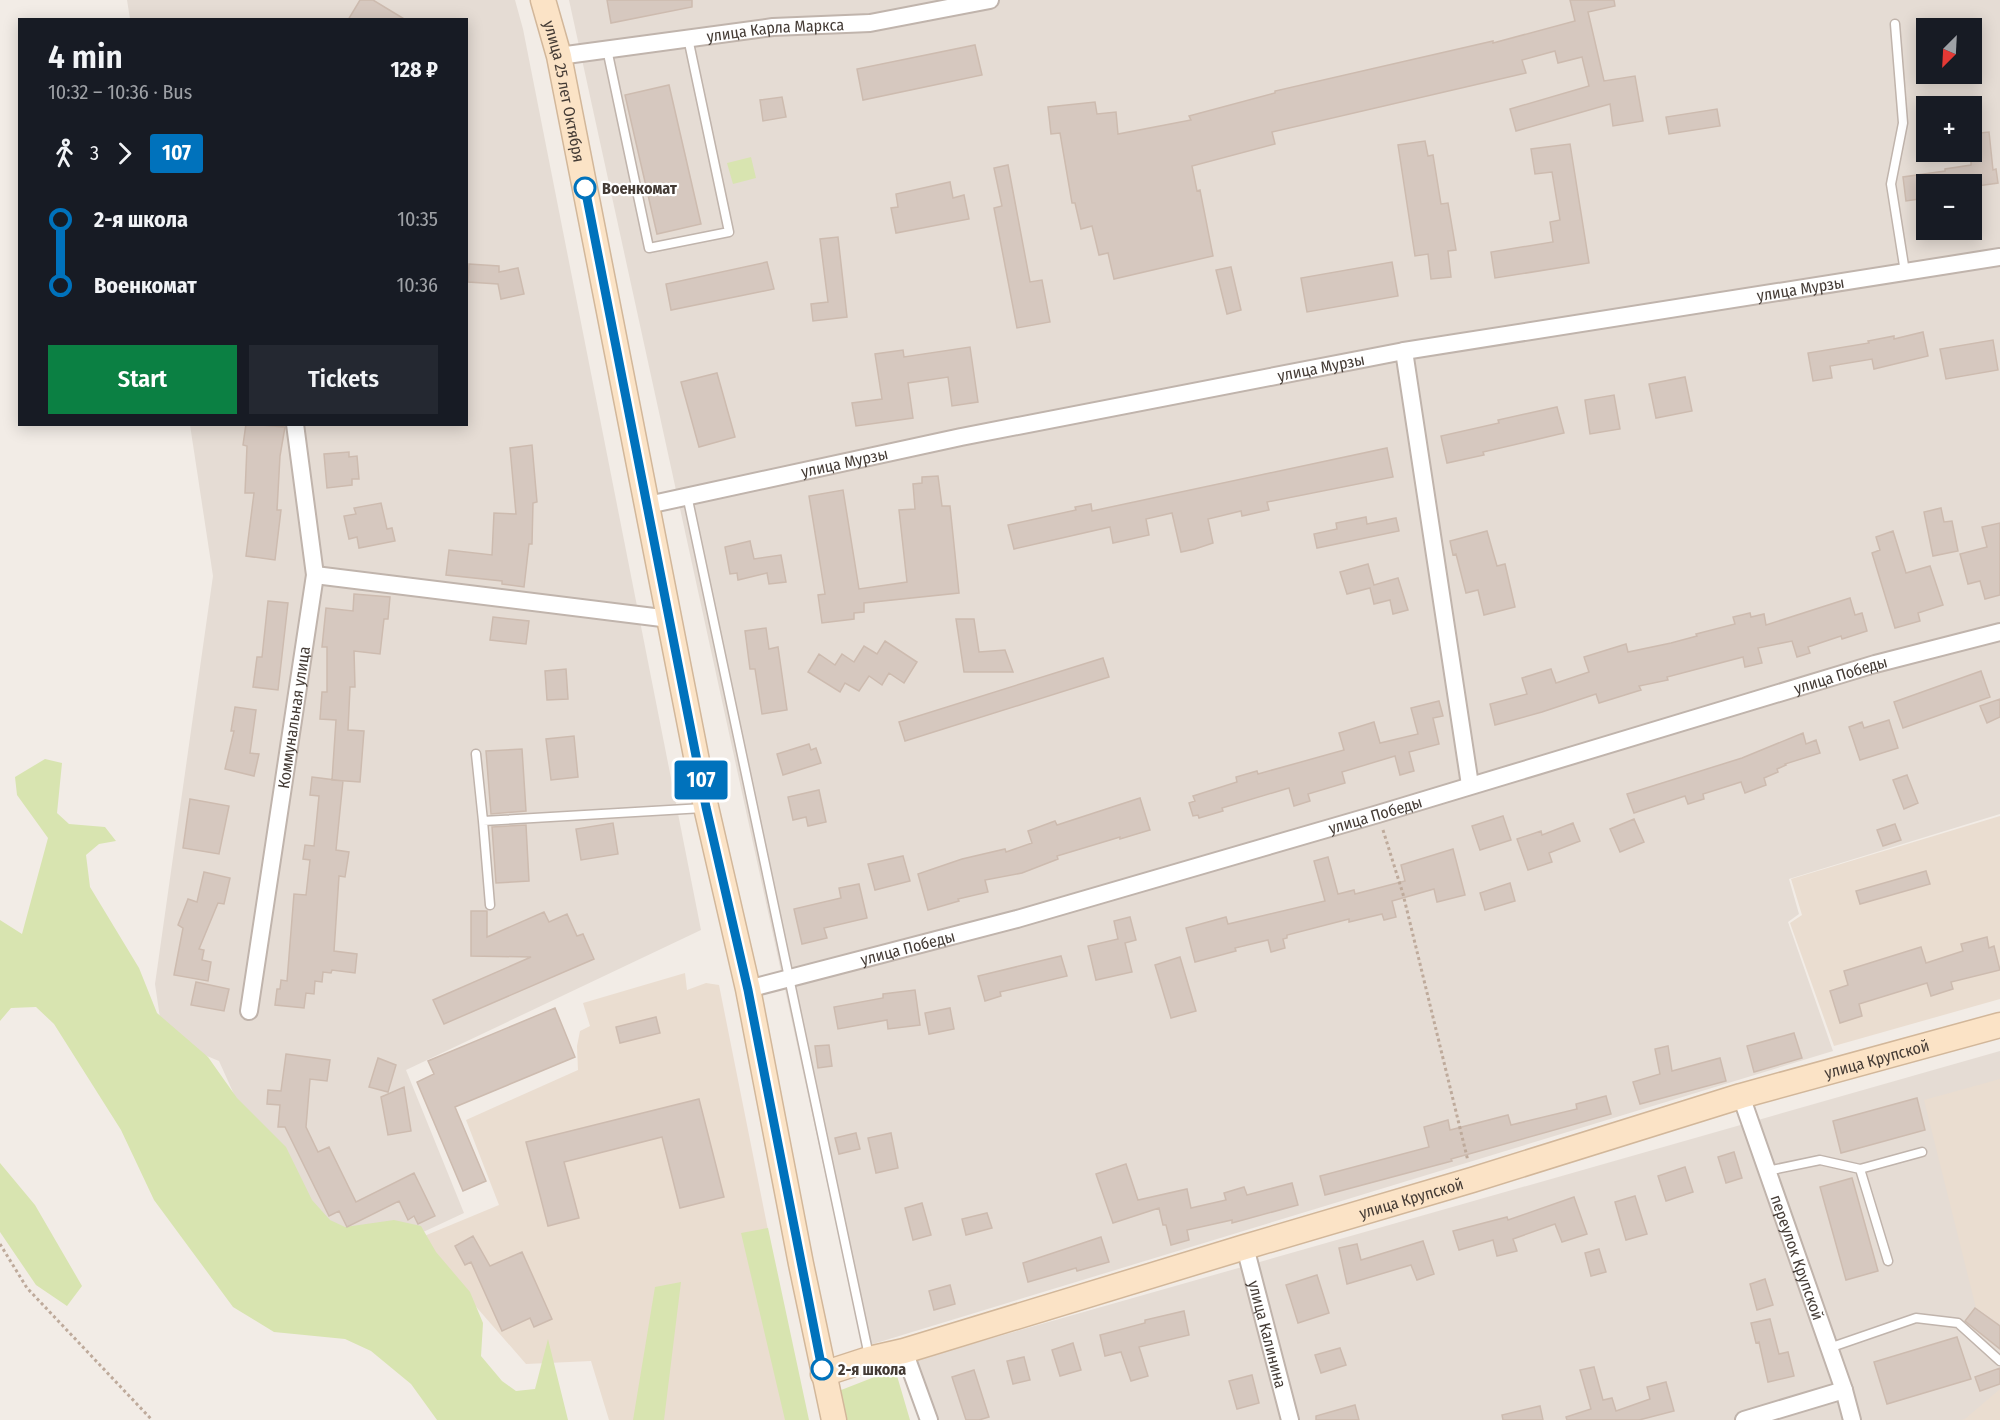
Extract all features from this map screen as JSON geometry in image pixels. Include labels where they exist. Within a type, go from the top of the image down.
[{"type":"street","name":"улица 25 лет Октября","points":[[543,0],[559,56],[706,807],[748,990],[834,1420]]},
{"type":"street","name":"улица Карла Маркса","points":[[559,56],[773,27],[870,23],[990,0]]},
{"type":"street","name":"улица Мурзы","points":[[648,505],[961,437],[1404,351],[2000,257]]},
{"type":"street","points":[[1404,351],[1470,785]]},
{"type":"street","name":"Коммунальная улица","points":[[249,1011],[315,575],[295,426]]},
{"type":"street","points":[[315,575],[670,619]]},
{"type":"street","name":"улица Победы","points":[[748,990],[1017,919],[1378,814],[1875,664],[2000,632]]},
{"type":"street","name":"улица Крупской","points":[[823,1374],[1472,1180],[1741,1096],[2000,1024]]},
{"type":"street","name":"переулок Крупской","points":[[1741,1096],[1844,1390],[1852,1420]]},
{"type":"street","name":"улица Калинина","points":[[1245,1247],[1290,1420]]},
{"type":"street","points":[[904,1351],[929,1420]]},
{"type":"street","points":[[1744,1420],[1844,1390]]},
{"type":"lane","points":[[1895,24],[1902,123],[1891,184],[1905,272]]},
{"type":"lane","points":[[607,49],[649,248],[729,232],[688,38]]},
{"type":"lane","points":[[687,495],[791,979],[869,1359]]},
{"type":"lane","points":[[476,754],[490,905]]},
{"type":"lane","points":[[483,821],[706,807]]},
{"type":"lane","points":[[1767,1171],[1820,1160],[1860,1169],[1922,1152]]},
{"type":"lane","points":[[1860,1169],[1888,1262]]},
{"type":"lane","points":[[1829,1348],[1916,1318],[1958,1323],[2000,1361]]},
{"type":"path","points":[[1378,814],[1403,894],[1472,1180]]},
{"type":"path","points":[[0,1244],[27,1288],[152,1420]]},
{"type":"shaded area","points":[[127,0],[515,0],[523,29],[701,930],[406,1070],[464,1213],[318,1281],[219,1061],[163,1038],[155,984],[213,576],[190,426],[468,426],[468,18],[130,18]]},
{"type":"shaded area","points":[[569,0],[2000,0],[2000,814],[1789,879],[1799,914],[1788,922],[1833,1051],[863,1347]]},
{"type":"shaded area","points":[[2000,816],[2000,999],[1834,1046],[1790,923],[1802,915],[1791,879]]},
{"type":"shaded area","points":[[685,973],[687,990],[706,983],[719,985],[806,1420],[609,1420],[591,1361],[526,1364],[417,1239],[499,1205],[466,1120],[578,1070],[577,1046],[580,1031],[590,1026],[583,1003]]},
{"type":"shaded area","points":[[2000,1051],[2000,1420],[922,1420],[905,1363]]},
{"type":"shaded area","points":[[2000,1079],[2000,1324],[1976,1308],[1924,1100]]},
{"type":"shaded area","points":[[2000,1389],[2000,1420],[1962,1420],[1965,1419]]},
{"type":"green space","points":[[751,157],[756,178],[733,184],[727,163]]},
{"type":"green space","points":[[45,759],[62,763],[57,813],[69,824],[105,827],[116,841],[99,844],[86,855],[90,887],[139,968],[157,1013],[208,1057],[237,1098],[286,1147],[312,1200],[330,1220],[345,1227],[394,1220],[421,1226],[436,1252],[470,1292],[483,1323],[481,1356],[502,1381],[516,1391],[535,1389],[548,1339],[568,1420],[437,1420],[411,1384],[371,1351],[345,1339],[274,1332],[233,1307],[154,1200],[121,1130],[54,1024],[36,1007],[11,1008],[0,1021],[0,920],[22,934],[48,838],[17,795],[15,777]]},
{"type":"green space","points":[[0,1163],[35,1205],[82,1286],[67,1306],[36,1285],[0,1232]]},
{"type":"green space","points":[[768,1228],[809,1420],[785,1420],[741,1233]]},
{"type":"green space","points":[[681,1282],[664,1420],[633,1420],[655,1287]]},
{"type":"green space","points":[[895,1369],[910,1420],[843,1420],[836,1392]]},
{"type":"building","points":[[360,0],[373,0],[403,18],[349,18]]},
{"type":"building","points":[[607,0],[692,0],[692,7],[611,23]]},
{"type":"building","points":[[1570,0],[1614,0],[1615,6],[1588,12],[1604,81],[1635,76],[1643,121],[1613,126],[1610,104],[1516,131],[1510,109],[1589,86],[1582,57],[1558,63],[1555,51],[1522,60],[1526,73],[1272,132],[1275,144],[1192,166],[1197,191],[1200,190],[1213,256],[1114,279],[1108,253],[1099,255],[1092,226],[1081,229],[1075,203],[1072,203],[1060,133],[1051,134],[1048,107],[1095,102],[1097,114],[1116,112],[1118,134],[1191,120],[1189,116],[1275,93],[1275,91],[1493,41],[1493,43],[1575,21]]},
{"type":"building","points":[[975,45],[982,75],[863,100],[857,69]]},
{"type":"building","points":[[669,85],[701,224],[657,234],[625,95]]},
{"type":"building","points":[[782,97],[786,117],[763,121],[760,100]]},
{"type":"building","points":[[1717,109],[1720,126],[1669,134],[1666,117]]},
{"type":"building","points":[[1989,132],[1993,170],[1996,169],[1998,183],[1982,185],[1982,174],[1924,174],[1971,165],[1971,162],[1982,162],[1982,133]]},
{"type":"building","points":[[1425,141],[1428,156],[1433,155],[1441,204],[1448,203],[1456,250],[1448,251],[1451,277],[1431,279],[1428,254],[1415,256],[1398,145]]},
{"type":"building","points":[[1570,144],[1589,263],[1495,278],[1491,252],[1553,242],[1550,222],[1560,220],[1552,172],[1535,174],[1531,149]]},
{"type":"building","points":[[1008,165],[1030,282],[1042,280],[1050,322],[1017,328],[994,208],[1002,206],[994,168]]},
{"type":"building","points":[[1916,175],[1916,200],[1906,201],[1903,177]]},
{"type":"building","points":[[950,182],[953,198],[964,195],[969,219],[896,233],[891,208],[898,207],[896,194]]},
{"type":"building","points":[[838,237],[847,317],[813,321],[811,304],[828,302],[820,239]]},
{"type":"building","points":[[767,262],[774,289],[671,310],[666,284]]},
{"type":"building","points":[[1392,262],[1398,296],[1307,312],[1301,278]]},
{"type":"building","points":[[469,264],[499,266],[499,272],[518,268],[524,294],[501,299],[498,284],[468,282]]},
{"type":"building","points":[[1231,267],[1241,310],[1227,314],[1216,270]]},
{"type":"building","points":[[1923,332],[1928,356],[1874,369],[1872,359],[1830,366],[1832,378],[1813,381],[1808,353]]},
{"type":"building","points":[[1993,340],[1998,370],[1946,379],[1940,349]]},
{"type":"building","points":[[970,347],[978,402],[952,406],[948,377],[908,383],[913,418],[856,426],[852,403],[882,399],[875,354],[903,350],[904,357]]},
{"type":"building","points":[[717,373],[735,437],[699,447],[681,382]]},
{"type":"building","points":[[1685,377],[1692,411],[1656,418],[1649,384]]},
{"type":"building","points":[[1614,395],[1620,429],[1590,434],[1585,400]]},
{"type":"building","points":[[1557,407],[1564,433],[1447,463],[1441,436]]},
{"type":"building","points":[[246,426],[285,427],[280,456],[277,510],[281,510],[275,560],[246,556],[254,493],[245,493],[247,446],[243,445]]},
{"type":"building","points":[[532,445],[537,502],[533,503],[532,544],[529,544],[524,587],[502,584],[502,581],[446,575],[449,550],[492,555],[494,513],[516,514],[510,448]]},
{"type":"building","points":[[1387,448],[1393,477],[1267,502],[1269,510],[1242,516],[1241,511],[1208,519],[1213,543],[1181,552],[1172,513],[1146,519],[1149,535],[1113,543],[1110,527],[1014,549],[1008,525],[1076,510],[1075,507],[1091,504],[1092,511]]},
{"type":"building","points":[[349,452],[349,457],[357,456],[359,479],[352,479],[352,485],[327,488],[324,454]]},
{"type":"building","points":[[938,476],[942,506],[950,506],[959,593],[864,603],[864,612],[854,613],[854,619],[822,623],[818,595],[825,594],[809,496],[843,490],[859,589],[907,582],[899,510],[915,509],[913,484],[922,483],[922,477]]},
{"type":"building","points":[[381,503],[387,529],[392,528],[395,541],[359,548],[357,537],[349,539],[344,516],[356,514],[354,508]]},
{"type":"building","points":[[1941,508],[1944,522],[1952,521],[1958,551],[1933,556],[1924,512]]},
{"type":"building","points":[[1366,517],[1367,524],[1396,518],[1399,531],[1317,548],[1314,534],[1337,529],[1336,523]]},
{"type":"building","points":[[2000,523],[2000,595],[1985,599],[1980,581],[1968,584],[1960,554],[1987,547],[1982,527]]},
{"type":"building","points":[[1487,531],[1497,566],[1505,564],[1515,607],[1484,615],[1478,590],[1466,593],[1456,554],[1453,555],[1450,541]]},
{"type":"building","points":[[1893,531],[1906,573],[1930,566],[1943,605],[1918,613],[1920,621],[1895,628],[1872,553],[1880,550],[1876,537]]},
{"type":"building","points":[[750,541],[754,559],[781,555],[786,582],[769,584],[767,573],[738,580],[737,573],[730,574],[725,547]]},
{"type":"building","points":[[1368,564],[1374,585],[1398,578],[1408,610],[1393,614],[1390,600],[1374,604],[1370,588],[1347,594],[1340,572]]},
{"type":"building","points":[[354,594],[390,597],[388,619],[384,619],[380,654],[354,651],[355,687],[350,687],[348,730],[364,731],[360,782],[332,780],[336,720],[320,719],[322,692],[327,692],[327,647],[322,647],[326,608],[353,611]]},
{"type":"building","points":[[1850,598],[1855,615],[1862,613],[1867,631],[1842,639],[1841,636],[1808,647],[1810,653],[1797,657],[1792,641],[1758,648],[1762,663],[1745,667],[1743,657],[1667,677],[1668,680],[1639,686],[1641,690],[1599,703],[1596,694],[1495,725],[1490,704],[1527,694],[1522,678],[1551,669],[1556,683],[1589,672],[1584,657],[1626,644],[1628,652],[1671,643],[1735,624],[1733,617],[1750,613],[1751,617],[1764,614],[1766,625]]},
{"type":"building","points":[[268,601],[288,603],[278,690],[253,687],[257,657],[262,657]]},
{"type":"building","points":[[493,617],[529,621],[526,644],[490,640]]},
{"type":"building","points":[[956,619],[974,619],[979,652],[1005,650],[1013,672],[964,672]]},
{"type":"building","points":[[766,628],[769,649],[778,647],[787,710],[762,714],[755,669],[750,669],[745,631]]},
{"type":"building","points":[[885,641],[917,662],[904,683],[889,673],[882,685],[869,676],[859,691],[845,683],[840,692],[808,672],[819,654],[835,665],[842,654],[854,662],[864,646],[877,654]]},
{"type":"building","points":[[1103,658],[1109,677],[905,741],[899,722]]},
{"type":"building","points":[[566,669],[568,699],[547,700],[545,671]]},
{"type":"building","points":[[1981,671],[1990,697],[1903,728],[1894,702]]},
{"type":"building","points":[[2000,699],[2000,717],[1987,723],[1980,706]]},
{"type":"building","points":[[1439,701],[1443,716],[1433,718],[1439,744],[1409,752],[1414,771],[1400,775],[1395,756],[1342,772],[1345,783],[1308,794],[1310,801],[1294,806],[1289,788],[1222,808],[1223,811],[1199,818],[1198,815],[1193,816],[1189,803],[1195,801],[1193,796],[1237,782],[1236,777],[1257,771],[1258,774],[1344,750],[1339,733],[1374,722],[1380,743],[1418,734],[1411,708]]},
{"type":"building","points":[[235,707],[256,710],[250,753],[259,754],[254,776],[225,769],[234,731],[231,731]]},
{"type":"building","points":[[1889,720],[1898,748],[1860,760],[1849,727],[1862,722],[1864,728]]},
{"type":"building","points":[[1803,733],[1806,744],[1816,740],[1820,753],[1785,764],[1777,769],[1778,772],[1764,778],[1766,785],[1745,793],[1741,782],[1703,794],[1704,799],[1688,804],[1685,796],[1634,813],[1627,794],[1742,758]]},
{"type":"building","points":[[574,736],[578,777],[551,780],[546,739]]},
{"type":"building","points":[[809,744],[811,750],[816,748],[821,763],[783,775],[777,754]]},
{"type":"building","points":[[522,749],[526,811],[491,814],[486,751]]},
{"type":"building","points":[[1907,775],[1918,803],[1904,809],[1893,780]]},
{"type":"building","points":[[312,777],[343,781],[336,850],[349,852],[345,877],[339,876],[334,951],[357,954],[355,973],[332,970],[331,973],[323,972],[322,982],[315,981],[314,994],[306,993],[304,1008],[275,1005],[281,980],[287,981],[294,894],[306,895],[310,860],[303,859],[305,845],[314,846],[319,796],[310,795]]},
{"type":"building","points":[[819,790],[826,822],[808,826],[806,817],[793,820],[788,797]]},
{"type":"building","points":[[1140,798],[1150,830],[1057,856],[1058,859],[1022,873],[985,880],[988,892],[958,899],[959,901],[928,910],[918,874],[962,859],[1005,849],[1006,852],[1032,843],[1028,831],[1055,821],[1057,825]]},
{"type":"building","points":[[190,799],[229,806],[219,854],[183,848]]},
{"type":"building","points":[[1503,816],[1511,840],[1480,850],[1472,826]]},
{"type":"building","points":[[1634,819],[1644,842],[1620,852],[1610,829]]},
{"type":"building","points":[[613,823],[618,854],[581,860],[576,829]]},
{"type":"building","points":[[1573,823],[1580,841],[1549,853],[1552,862],[1528,870],[1517,839],[1541,831],[1542,835]]},
{"type":"building","points":[[1895,824],[1901,840],[1883,846],[1877,830]]},
{"type":"building","points":[[526,825],[529,881],[496,883],[492,827]]},
{"type":"building","points":[[1453,849],[1465,895],[1437,902],[1434,889],[1392,901],[1396,917],[1384,920],[1382,914],[1349,922],[1349,919],[1287,935],[1287,938],[1283,939],[1285,948],[1271,952],[1268,940],[1235,948],[1236,951],[1195,962],[1186,928],[1226,917],[1228,924],[1325,901],[1314,861],[1328,857],[1338,894],[1354,890],[1355,894],[1405,881],[1401,865]]},
{"type":"building","points":[[903,856],[910,881],[875,890],[868,864]]},
{"type":"building","points":[[1926,871],[1930,884],[1860,904],[1856,891]]},
{"type":"building","points":[[204,872],[230,878],[224,904],[218,903],[199,949],[204,950],[202,960],[211,962],[208,981],[174,975],[183,928],[178,925],[188,899],[197,902]]},
{"type":"building","points":[[1510,883],[1515,901],[1485,910],[1480,893]]},
{"type":"building","points":[[859,884],[867,918],[824,928],[827,938],[802,944],[794,909],[841,898],[839,888]]},
{"type":"building","points":[[471,911],[487,911],[487,937],[544,912],[549,922],[567,914],[577,936],[583,934],[594,959],[444,1024],[433,1000],[531,957],[471,956]]},
{"type":"building","points":[[1130,917],[1136,940],[1125,943],[1132,972],[1096,980],[1088,946],[1118,939],[1114,921]]},
{"type":"building","points":[[1987,937],[1989,948],[1994,946],[2000,970],[1951,982],[1953,989],[1931,996],[1927,983],[1859,1004],[1862,1016],[1840,1023],[1830,991],[1848,985],[1844,971],[1921,947],[1926,963],[1963,951],[1961,944]]},
{"type":"building","points":[[1061,956],[1067,976],[1000,992],[1001,996],[985,1001],[978,976]]},
{"type":"building","points":[[1180,957],[1196,1011],[1171,1018],[1155,965]]},
{"type":"building","points":[[196,982],[229,989],[224,1011],[191,1005]]},
{"type":"building","points":[[915,990],[920,1025],[888,1029],[887,1020],[838,1029],[834,1007],[883,998],[883,994]]},
{"type":"building","points":[[555,1008],[575,1057],[455,1107],[486,1181],[463,1191],[417,1082],[434,1074],[428,1061]]},
{"type":"building","points":[[950,1008],[954,1029],[929,1034],[925,1013]]},
{"type":"building","points":[[656,1017],[660,1033],[620,1043],[616,1027]]},
{"type":"building","points":[[1794,1033],[1802,1058],[1754,1072],[1747,1046]]},
{"type":"building","points":[[829,1045],[832,1066],[818,1068],[815,1046]]},
{"type":"building","points":[[1668,1046],[1672,1071],[1720,1058],[1726,1081],[1640,1104],[1633,1082],[1660,1074],[1655,1049]]},
{"type":"building","points":[[286,1054],[330,1060],[327,1081],[310,1079],[306,1127],[318,1152],[329,1147],[356,1202],[414,1173],[435,1216],[418,1224],[414,1216],[408,1220],[399,1201],[347,1227],[339,1211],[329,1216],[285,1127],[278,1127],[280,1105],[267,1104],[268,1090],[281,1091]]},
{"type":"building","points":[[378,1058],[396,1065],[388,1092],[369,1087]]},
{"type":"building","points":[[404,1087],[411,1131],[388,1135],[381,1097]]},
{"type":"building","points":[[1606,1096],[1611,1114],[1451,1159],[1452,1161],[1325,1195],[1320,1176],[1429,1147],[1424,1127],[1448,1120],[1450,1130],[1508,1115],[1511,1125],[1577,1109],[1576,1104]]},
{"type":"building","points":[[1917,1098],[1925,1130],[1841,1153],[1833,1121]]},
{"type":"building","points":[[699,1099],[724,1197],[680,1208],[662,1137],[564,1162],[579,1218],[548,1226],[526,1142]]},
{"type":"building","points":[[856,1133],[860,1149],[839,1154],[835,1138]]},
{"type":"building","points":[[891,1133],[898,1168],[876,1173],[868,1138]]},
{"type":"building","points":[[1734,1152],[1742,1178],[1726,1183],[1718,1157]]},
{"type":"building","points":[[1126,1164],[1138,1200],[1187,1189],[1191,1208],[1226,1200],[1224,1193],[1244,1187],[1247,1195],[1292,1183],[1298,1205],[1232,1223],[1232,1220],[1187,1230],[1189,1240],[1171,1245],[1159,1208],[1113,1223],[1096,1174]]},
{"type":"building","points":[[1685,1167],[1693,1192],[1666,1201],[1658,1176]]},
{"type":"building","points":[[1852,1178],[1878,1271],[1846,1280],[1820,1187]]},
{"type":"building","points":[[1635,1196],[1647,1234],[1626,1240],[1615,1202]]},
{"type":"building","points":[[1574,1197],[1587,1234],[1562,1242],[1555,1224],[1513,1239],[1517,1251],[1497,1256],[1493,1240],[1459,1250],[1453,1231],[1507,1217],[1508,1220]]},
{"type":"building","points":[[922,1203],[931,1235],[913,1240],[905,1208]]},
{"type":"building","points":[[987,1213],[992,1228],[966,1235],[962,1219]]},
{"type":"building","points":[[473,1236],[490,1266],[522,1252],[552,1319],[534,1327],[530,1318],[502,1331],[471,1262],[465,1265],[455,1246]]},
{"type":"building","points":[[1101,1237],[1109,1262],[1077,1271],[1076,1268],[1028,1282],[1023,1263]]},
{"type":"building","points":[[1423,1241],[1434,1274],[1417,1280],[1411,1265],[1347,1284],[1339,1248],[1357,1244],[1361,1260]]},
{"type":"building","points":[[1599,1249],[1606,1272],[1591,1276],[1585,1253]]},
{"type":"building","points":[[1317,1275],[1329,1313],[1298,1323],[1286,1285]]},
{"type":"building","points":[[1765,1279],[1773,1305],[1757,1310],[1750,1284]]},
{"type":"building","points":[[950,1285],[955,1304],[934,1310],[929,1291]]},
{"type":"building","points":[[1975,1308],[2000,1326],[2000,1349],[1965,1321]]},
{"type":"building","points":[[1184,1311],[1189,1335],[1139,1347],[1148,1376],[1131,1381],[1121,1352],[1105,1356],[1100,1335],[1145,1323],[1145,1320]]},
{"type":"building","points":[[1770,1319],[1779,1354],[1788,1352],[1794,1376],[1768,1382],[1759,1342],[1756,1343],[1751,1323]]},
{"type":"building","points":[[1957,1337],[1971,1379],[1887,1404],[1874,1362]]},
{"type":"building","points":[[1073,1343],[1081,1370],[1060,1376],[1052,1350]]},
{"type":"building","points":[[1340,1348],[1346,1365],[1321,1373],[1315,1355]]},
{"type":"building","points":[[1024,1357],[1030,1380],[1013,1384],[1007,1361]]},
{"type":"building","points":[[1594,1367],[1603,1400],[1612,1398],[1616,1411],[1650,1399],[1647,1387],[1666,1382],[1674,1411],[1639,1420],[1567,1420],[1566,1417],[1591,1409],[1580,1370]]},
{"type":"building","points":[[2000,1368],[2000,1384],[1980,1391],[1975,1377]]},
{"type":"building","points":[[974,1370],[989,1417],[966,1420],[952,1377]]},
{"type":"building","points":[[1252,1375],[1259,1403],[1237,1409],[1229,1381]]},
{"type":"building","points":[[1355,1405],[1359,1420],[1316,1420],[1316,1416]]},
{"type":"building","points":[[1540,1406],[1543,1420],[1503,1420],[1502,1415]]},
{"type":"bus line","name":"107","points":[[585,188],[706,807],[748,990],[822,1369]]},
{"type":"place","name":"Военкомат","points":[[585,188]]},
{"type":"place","name":"2-я школа","points":[[822,1369]]}]
